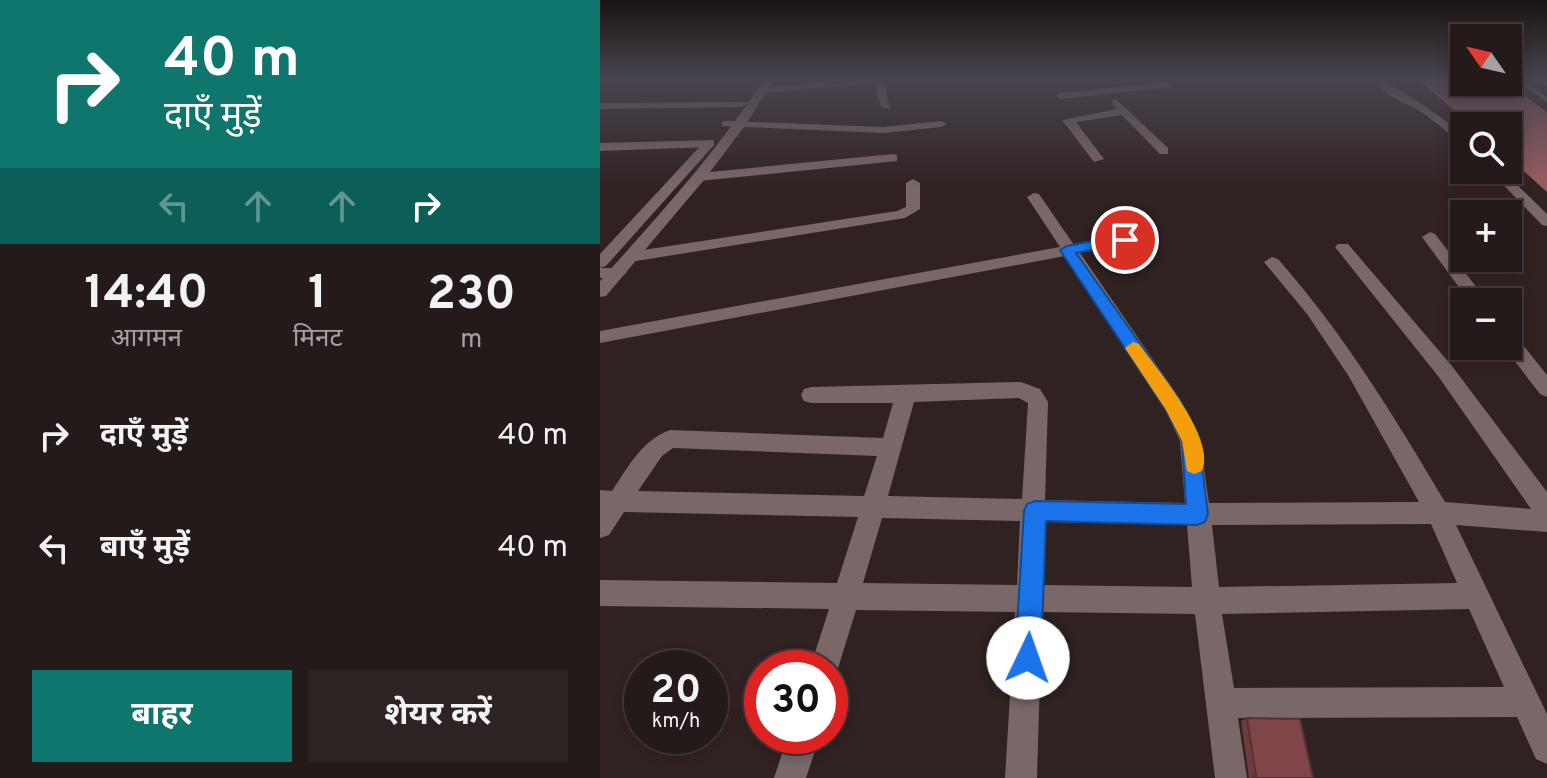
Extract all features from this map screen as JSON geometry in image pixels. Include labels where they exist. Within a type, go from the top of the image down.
[{"type":"street","points":[[600,263],[710,143],[733,124],[737,114]]},
{"type":"street","points":[[600,292],[699,177],[741,114]]},
{"type":"street","points":[[1098,159],[1068,120],[1103,114]]},
{"type":"street","points":[[1127,114],[1164,151]]},
{"type":"street","points":[[1431,114],[1450,130]]},
{"type":"street","points":[[733,124],[884,130],[941,124]]},
{"type":"street","points":[[600,147],[710,143]]},
{"type":"street","points":[[699,177],[893,158]]},
{"type":"street","points":[[630,257],[900,215],[913,209],[913,183]]},
{"type":"street","points":[[1509,184],[1547,222]]},
{"type":"street","points":[[1034,197],[1173,405],[1191,441],[1207,601],[1231,778]]},
{"type":"street","points":[[1430,237],[1468,288]]},
{"type":"street","points":[[600,337],[1125,240]]},
{"type":"street","points":[[1343,247],[1445,371],[1547,511]]},
{"type":"street","points":[[1272,262],[1313,310],[1355,370],[1438,513],[1547,748]]},
{"type":"street","points":[[600,273],[619,273]]},
{"type":"street","points":[[1522,358],[1547,389]]},
{"type":"street","points":[[811,395],[1021,390],[1033,395],[1038,402],[1032,599],[1021,778]]},
{"type":"street","points":[[831,650],[849,594],[870,508],[906,395]]},
{"type":"street","points":[[600,527],[609,501],[654,449],[670,439],[890,447]]},
{"type":"street","points":[[609,501],[1197,514],[1438,513],[1547,521]]},
{"type":"street","points":[[600,593],[1207,601],[1474,596]]},
{"type":"street","points":[[1221,703],[1525,702]]},
{"type":"street","points":[[790,778],[798,754]]},
{"type":"shaded area","points":[[1522,114],[1547,114],[1547,192],[1522,170]]},
{"type":"building","points":[[1247,718],[1300,719],[1313,778],[1252,778],[1256,776]]},
{"type":"slow traffic","points":[[1133,348],[1173,405],[1191,441],[1194,465]]},
{"type":"route","points":[[1028,658],[1035,511],[1197,514],[1191,441],[1173,405],[1067,250],[1125,240]]}]
